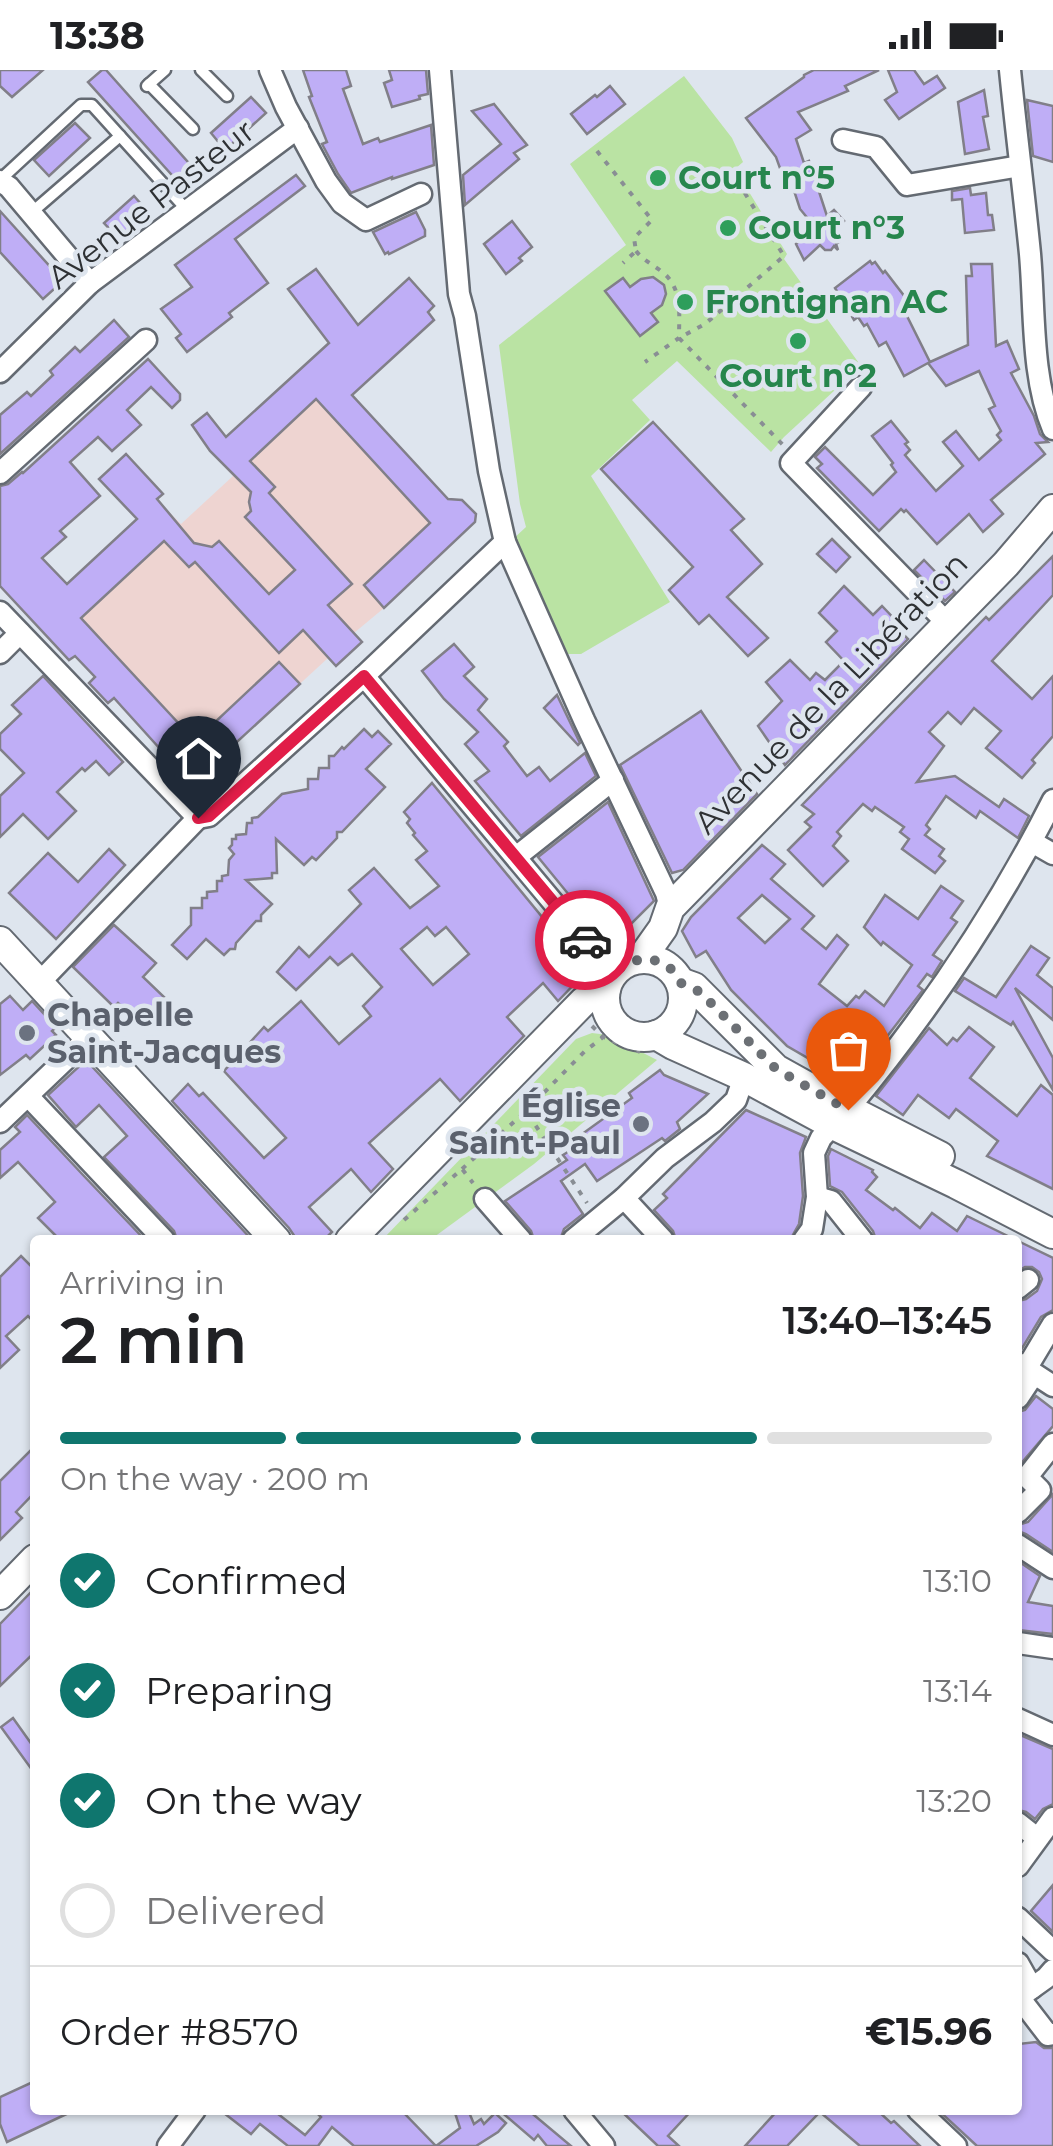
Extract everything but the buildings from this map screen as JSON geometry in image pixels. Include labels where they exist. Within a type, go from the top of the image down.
[{"type":"main road","name":"Avenue de la Libération","points":[[641,959],[666,918],[1006,564],[1053,509]]},
{"type":"main road","points":[[555,1033],[590,1025],[634,1036],[656,1035],[668,1029],[682,1008],[683,994],[675,976],[666,918]]},
{"type":"main road","points":[[0,941],[271,1235]]},
{"type":"main road","points":[[355,1235],[584,1001],[630,961],[641,959],[652,960],[694,987],[776,1069],[841,1117],[956,1184],[1053,1234]]},
{"type":"main road","points":[[609,982],[605,1002],[609,1031]]},
{"type":"main road","points":[[656,1035],[744,1078],[841,1117],[1053,1213]]},
{"type":"main road","points":[[744,1078],[751,1044]]},
{"type":"main road","points":[[0,1594],[30,1564]]},
{"type":"street","points":[[270,70],[326,181],[342,203],[366,220],[422,194]]},
{"type":"street","points":[[440,70],[459,294],[504,542],[666,894],[666,918]]},
{"type":"street","points":[[1010,70],[1040,384],[1053,429]]},
{"type":"street","name":"Avenue Pasteur","points":[[0,372],[90,282],[298,128]]},
{"type":"street","points":[[844,140],[876,147],[908,184],[1020,166]]},
{"type":"street","points":[[0,181],[90,282]]},
{"type":"street","points":[[0,473],[146,340]]},
{"type":"street","points":[[862,387],[790,463],[947,623]]},
{"type":"street","points":[[39,983],[198,818],[209,816],[504,542]]},
{"type":"street","points":[[0,612],[198,818]]},
{"type":"street","points":[[0,653],[20,633]]},
{"type":"street","points":[[364,676],[516,857],[609,982]]},
{"type":"street","points":[[516,857],[614,780]]},
{"type":"street","points":[[808,1235],[817,1197],[814,1153],[822,1138],[940,993],[1032,842],[1053,800]]},
{"type":"street","points":[[1032,842],[1053,854]]},
{"type":"street","points":[[0,1122],[88,1038]]},
{"type":"street","points":[[580,1235],[665,1158],[714,1122],[736,1100],[744,1078]]},
{"type":"street","points":[[28,1096],[159,1235]]},
{"type":"street","points":[[817,1197],[831,1201],[858,1235]]},
{"type":"street","points":[[624,1198],[658,1235]]},
{"type":"street","points":[[485,1199],[517,1235]]},
{"type":"street","points":[[1053,1324],[1026,1368],[1053,1386]]},
{"type":"street","points":[[1022,1510],[1047,1496],[1027,1476],[1053,1444]]},
{"type":"street","points":[[1022,1548],[1053,1568]]},
{"type":"street","points":[[1022,1643],[1053,1648]]},
{"type":"street","points":[[1022,1721],[1053,1735]]},
{"type":"street","points":[[1022,1860],[1053,1818]]},
{"type":"street","points":[[1022,1826],[1038,1838]]},
{"type":"street","points":[[1022,1922],[1053,1951]]},
{"type":"street","points":[[1053,1970],[1024,1994],[1042,2028],[1048,2035],[1053,2034]]},
{"type":"street","points":[[168,2146],[192,2115]]},
{"type":"street","points":[[578,2115],[604,2146]]},
{"type":"street","points":[[923,2115],[956,2146]]},
{"type":"lane","points":[[165,70],[147,87],[193,129]]},
{"type":"lane","points":[[201,70],[227,96]]},
{"type":"lane","points":[[0,181],[80,105],[92,106],[186,210]]},
{"type":"lane","points":[[31,213],[120,136]]},
{"type":"path","points":[[598,151],[652,220],[634,238],[636,251],[672,281],[678,296],[679,338],[795,458]]},
{"type":"path","points":[[646,362],[705,324],[784,256],[731,171]]},
{"type":"path","points":[[623,263],[636,251]]},
{"type":"path","points":[[395,1228],[526,1112],[584,1051],[609,1031]]},
{"type":"path","points":[[526,1112],[598,1220]]},
{"type":"path","points":[[462,1168],[485,1199]]},
{"type":"shaded area","points":[[318,352],[325,352],[338,380],[451,502],[462,500],[476,514],[475,521],[354,633],[362,642],[336,666],[328,658],[194,784],[183,784],[172,772],[173,762],[114,699],[108,703],[100,695],[94,677],[75,656],[69,660],[30,619],[137,520],[125,498],[148,477],[163,494],[157,500],[181,524],[233,476],[210,451]]},
{"type":"green space","name":"Frontignan AC","points":[[684,76],[732,138],[743,162],[735,169],[787,254],[784,259],[861,366],[771,452],[677,361],[632,400],[650,420],[591,476],[670,602],[581,654],[565,654],[512,540],[526,527],[499,345],[626,245],[570,164]]},
{"type":"green space","points":[[592,1033],[608,1035],[657,1060],[534,1164],[437,1235],[387,1235],[576,1039]]},
{"type":"way so far","points":[[585,940],[613,974],[630,961],[662,963],[680,982],[702,994],[776,1069],[848,1110]]},
{"type":"place","name":"Court n°5","points":[[658,178]]},
{"type":"place","name":"Court n°3","points":[[728,228]]},
{"type":"place","name":"Frontignan AC","points":[[685,302]]},
{"type":"place","name":"Court n°2","points":[[798,341]]},
{"type":"place","name":"Chapelle Saint-Jacques","points":[[27,1033]]},
{"type":"place","name":"Église Saint-Paul","points":[[641,1124]]},
{"type":"route","points":[[198,818],[209,816],[364,676],[585,940]]}]
